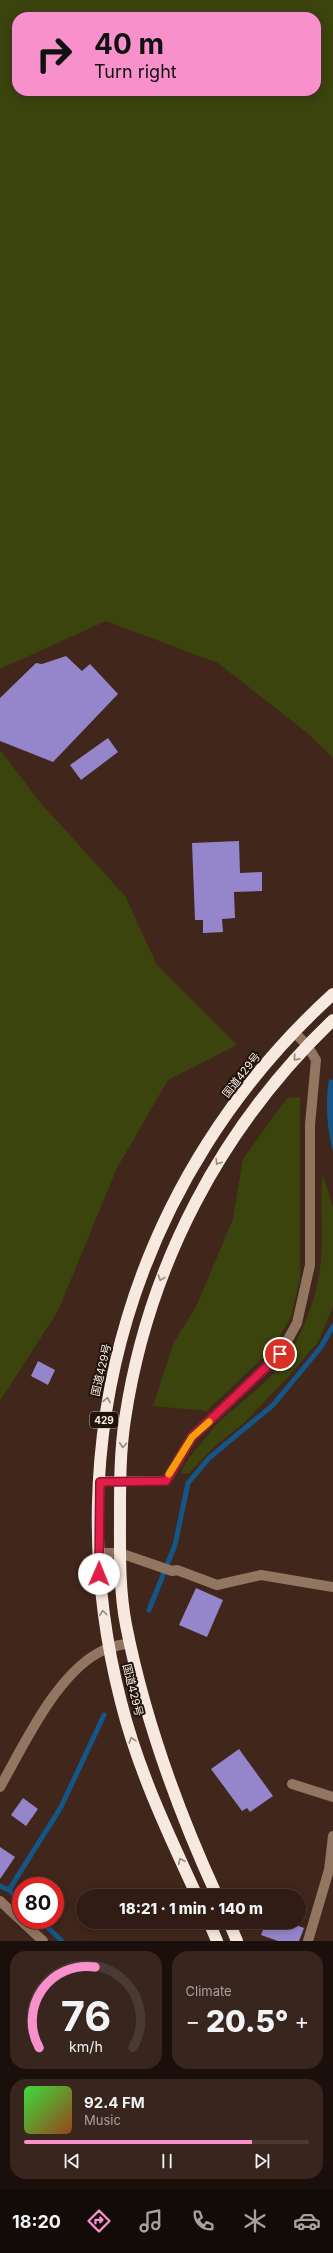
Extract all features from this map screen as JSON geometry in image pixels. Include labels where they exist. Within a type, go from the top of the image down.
[{"type":"highway","name":"国道429号","points":[[194,1889],[165,1827],[139,1762],[121,1703],[109,1648],[104,1616],[100,1553],[100,1450],[112,1377],[134,1298],[158,1237],[180,1191],[217,1127],[258,1073],[294,1032],[333,994]]},
{"type":"highway","name":"国道429号","points":[[214,1889],[171,1787],[125,1622],[120,1553],[120,1481],[124,1422],[132,1381],[152,1303],[166,1264],[195,1203],[232,1139],[272,1085],[307,1045],[333,1020]]},
{"type":"highway","points":[[212,1929],[217,1941]]},
{"type":"highway","points":[[232,1929],[237,1941]]},
{"type":"street","points":[[100,1482],[166,1481],[192,1437],[280,1354],[297,1322],[310,1265],[310,1125],[316,1060],[307,1045],[294,1032]]},
{"type":"street","points":[[100,1553],[120,1553],[165,1569],[177,1570],[217,1585],[261,1575],[333,1587]]},
{"type":"street","points":[[0,1787],[35,1727],[66,1680],[93,1656],[109,1648],[130,1643]]},
{"type":"street","points":[[292,1784],[333,1797]]},
{"type":"street","points":[[308,1941],[329,1870],[333,1836]]},
{"type":"street","points":[[0,1901],[43,1941]]},
{"type":"green space","points":[[0,0],[333,0],[333,758],[306,732],[218,663],[106,621],[0,669]]},
{"type":"green space","points":[[0,750],[40,802],[125,896],[157,965],[237,1045],[168,1080],[117,1168],[58,1311],[0,1401]]},
{"type":"green space","points":[[300,1097],[300,1279],[291,1317],[272,1349],[207,1411],[153,1406],[174,1342],[195,1309],[233,1219],[243,1159],[287,1098]]},
{"type":"green space","points":[[323,1174],[333,1208],[333,1307],[318,1342],[290,1375],[244,1423],[215,1446],[189,1473],[181,1474],[188,1459],[214,1427],[265,1382],[281,1364],[288,1355],[303,1327],[318,1282],[322,1250]]},
{"type":"water","points":[[329,1079],[333,1080],[333,1152],[327,1116]]},
{"type":"building","points":[[66,656],[82,671],[90,664],[118,694],[53,762],[0,741],[0,698],[36,663],[42,664]]},
{"type":"building","points":[[108,738],[118,752],[81,780],[70,765]]},
{"type":"building","points":[[239,841],[240,873],[262,872],[262,891],[234,892],[235,918],[222,919],[223,932],[203,933],[203,920],[195,920],[192,843]]},
{"type":"building","points":[[38,1361],[55,1370],[48,1385],[31,1376]]},
{"type":"building","points":[[196,1588],[223,1600],[207,1637],[179,1625]]},
{"type":"building","points":[[239,1749],[273,1796],[250,1812],[247,1808],[242,1811],[211,1769]]},
{"type":"building","points":[[23,1798],[38,1809],[26,1826],[11,1815]]},
{"type":"building","points":[[0,1847],[15,1857],[0,1879]]},
{"type":"building","points":[[263,1929],[304,1929],[299,1941],[278,1941],[261,1935]]},
{"type":"waterway","points":[[149,1610],[175,1545],[188,1483],[209,1458],[273,1405],[321,1347],[333,1326]]},
{"type":"waterway","points":[[17,1877],[61,1807],[104,1715]]},
{"type":"waterway","points":[[12,1885],[9,1890],[12,1893]]},
{"type":"waterway","points":[[0,1886],[9,1890]]},
{"type":"waterway","points":[[49,1929],[62,1941]]},
{"type":"slow traffic","points":[[169,1474],[192,1437],[209,1422]]},
{"type":"route","points":[[99,1574],[100,1482],[166,1481],[192,1437],[280,1354]]}]
